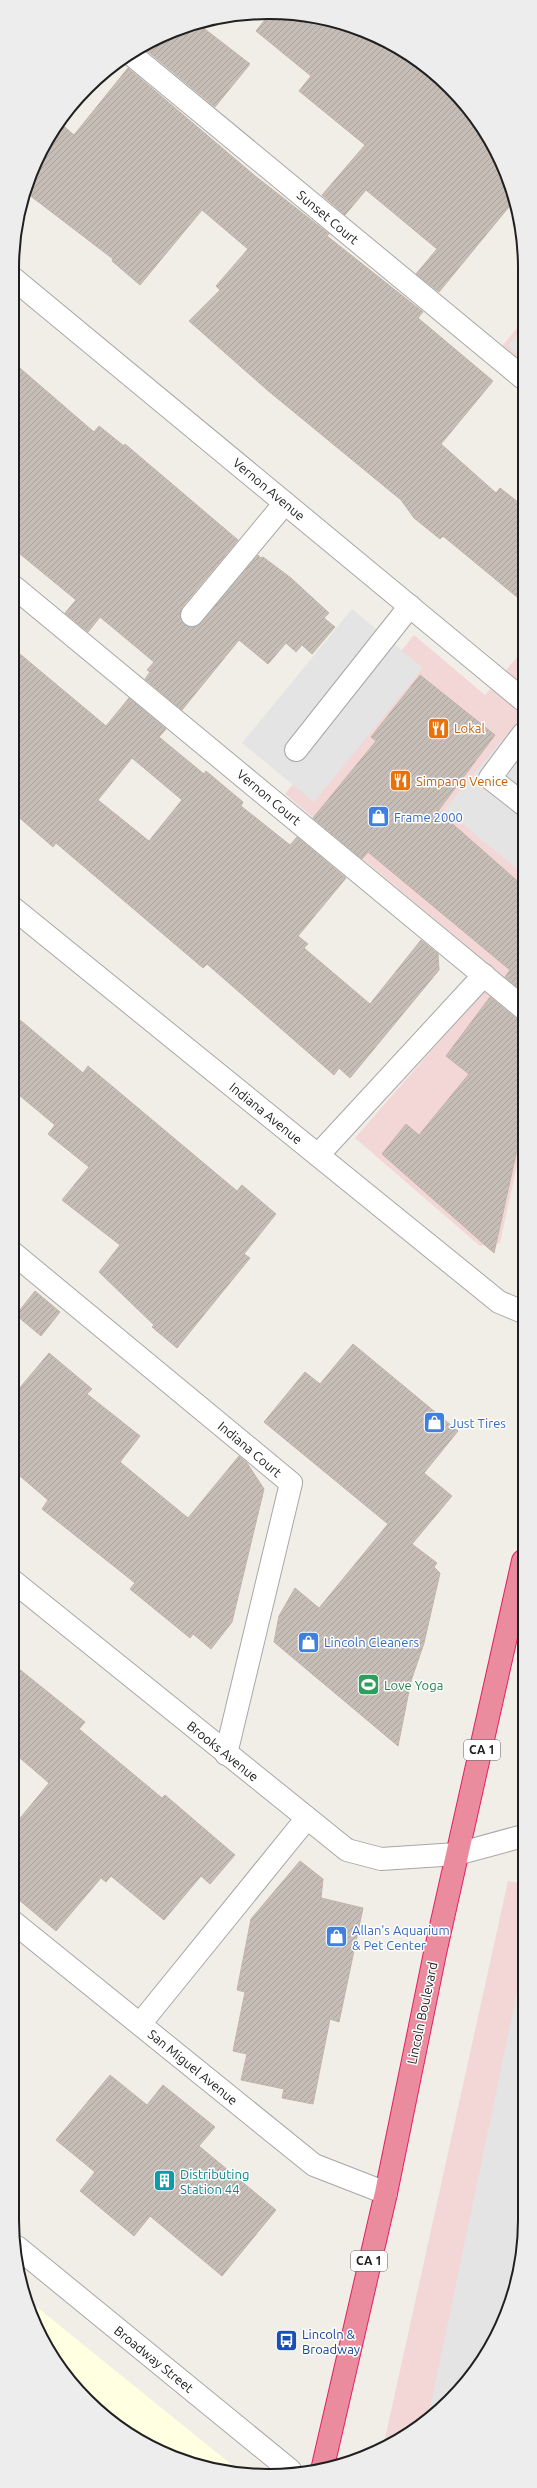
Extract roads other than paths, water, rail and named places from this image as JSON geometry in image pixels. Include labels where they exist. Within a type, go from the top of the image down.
[{"type":"highway","name":"Lincoln Boulevard","points":[[324,2462],[386,2193],[457,1854],[518,1583]]},
{"type":"street","name":"Sunset Court","points":[[135,58],[518,374]]},
{"type":"street","name":"Vernon Avenue","points":[[19,283],[518,696]]},
{"type":"street","points":[[192,615],[285,503]]},
{"type":"street","name":"Vernon Court","points":[[19,591],[518,1004]]},
{"type":"street","points":[[296,750],[410,606]]},
{"type":"street","points":[[518,741],[490,778],[518,800]]},
{"type":"street","name":"Indiana Avenue","points":[[19,913],[499,1302],[518,1310]]},
{"type":"street","points":[[318,1155],[484,975]]},
{"type":"street","name":"Indiana Court","points":[[19,1258],[291,1483],[226,1754]]},
{"type":"street","name":"Brooks Avenue","points":[[19,1586],[347,1850],[381,1859],[457,1854],[518,1837]]},
{"type":"street","points":[[140,2024],[307,1818]]},
{"type":"street","name":"San Miguel Avenue","points":[[19,1927],[314,2165],[386,2193]]},
{"type":"street","name":"Broadway Street","points":[[21,2249],[287,2468]]},
{"type":"place","name":"Lokal","points":[[439,728]]},
{"type":"place","name":"Simpang Venice","points":[[401,781]]},
{"type":"place","name":"Frame 2000","points":[[378,817]]},
{"type":"place","name":"Just Tires","points":[[434,1423]]},
{"type":"place","name":"Lincoln Cleaners","points":[[308,1642]]},
{"type":"place","name":"Love Yoga","points":[[369,1685]]},
{"type":"place","name":"Allan's Aquarium & Pet Center","points":[[337,1937]]},
{"type":"place","name":"Distributing Station 44","points":[[165,2181]]},
{"type":"place","name":"Lincoln & Broadway","points":[[287,2341]]}]
